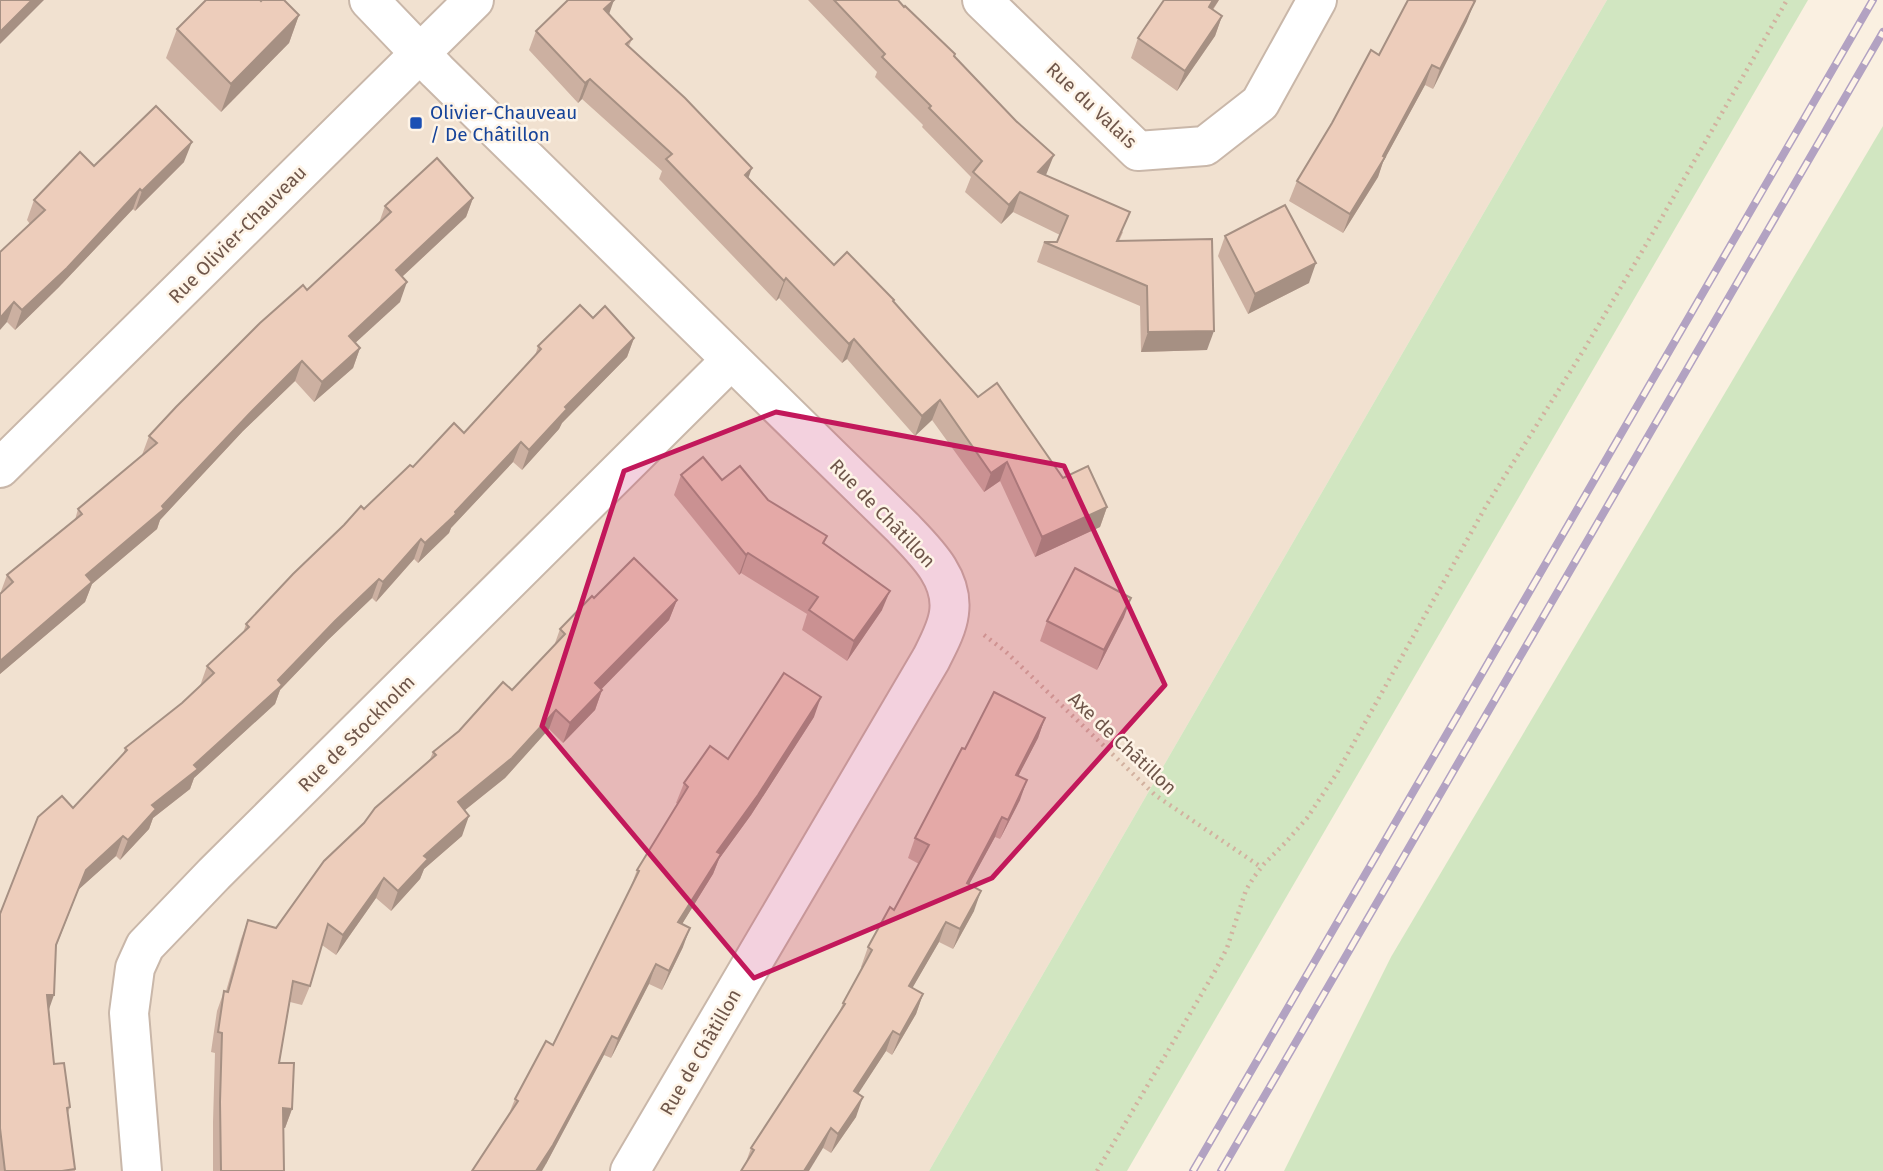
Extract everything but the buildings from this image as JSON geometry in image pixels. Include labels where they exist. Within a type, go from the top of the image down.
[{"type":"street","name":"Rue de Châtillon","points":[[369,0],[419,54],[903,528],[937,566],[948,590],[949,613],[931,659],[630,1171]]},
{"type":"street","name":"Rue Olivier-Chauveau","points":[[0,468],[474,0]]},
{"type":"street","name":"Rue du Valais","points":[[982,0],[1138,151],[1205,146],[1260,103],[1317,0]]},
{"type":"street","name":"Rue de Stockholm","points":[[142,1171],[129,1013],[135,968],[145,946],[214,874],[731,360]]},
{"type":"path","points":[[1097,1171],[1214,974],[1227,948],[1247,890],[1261,867],[1302,825],[1332,782],[1486,506],[1592,337],[1787,0]]},
{"type":"path","name":"Axe de Châtillon","points":[[982,633],[1005,651],[1155,795],[1261,867]]},
{"type":"highlighted area","points":[[776,412],[1064,466],[1165,685],[992,878],[754,978],[542,726],[624,471]]},
{"type":"shaded area","points":[[0,0],[1607,0],[929,1171],[0,1171]]},
{"type":"green space","points":[[1607,0],[1808,0],[1127,1171],[929,1171]]},
{"type":"green space","points":[[1883,126],[1883,1171],[1284,1171],[1391,957]]},
{"type":"railway","points":[[1193,1171],[1873,0]]},
{"type":"railway","points":[[1221,1171],[1883,32]]},
{"type":"place","name":"Olivier-Chauveau / De Châtillon","points":[[416,123]]}]
